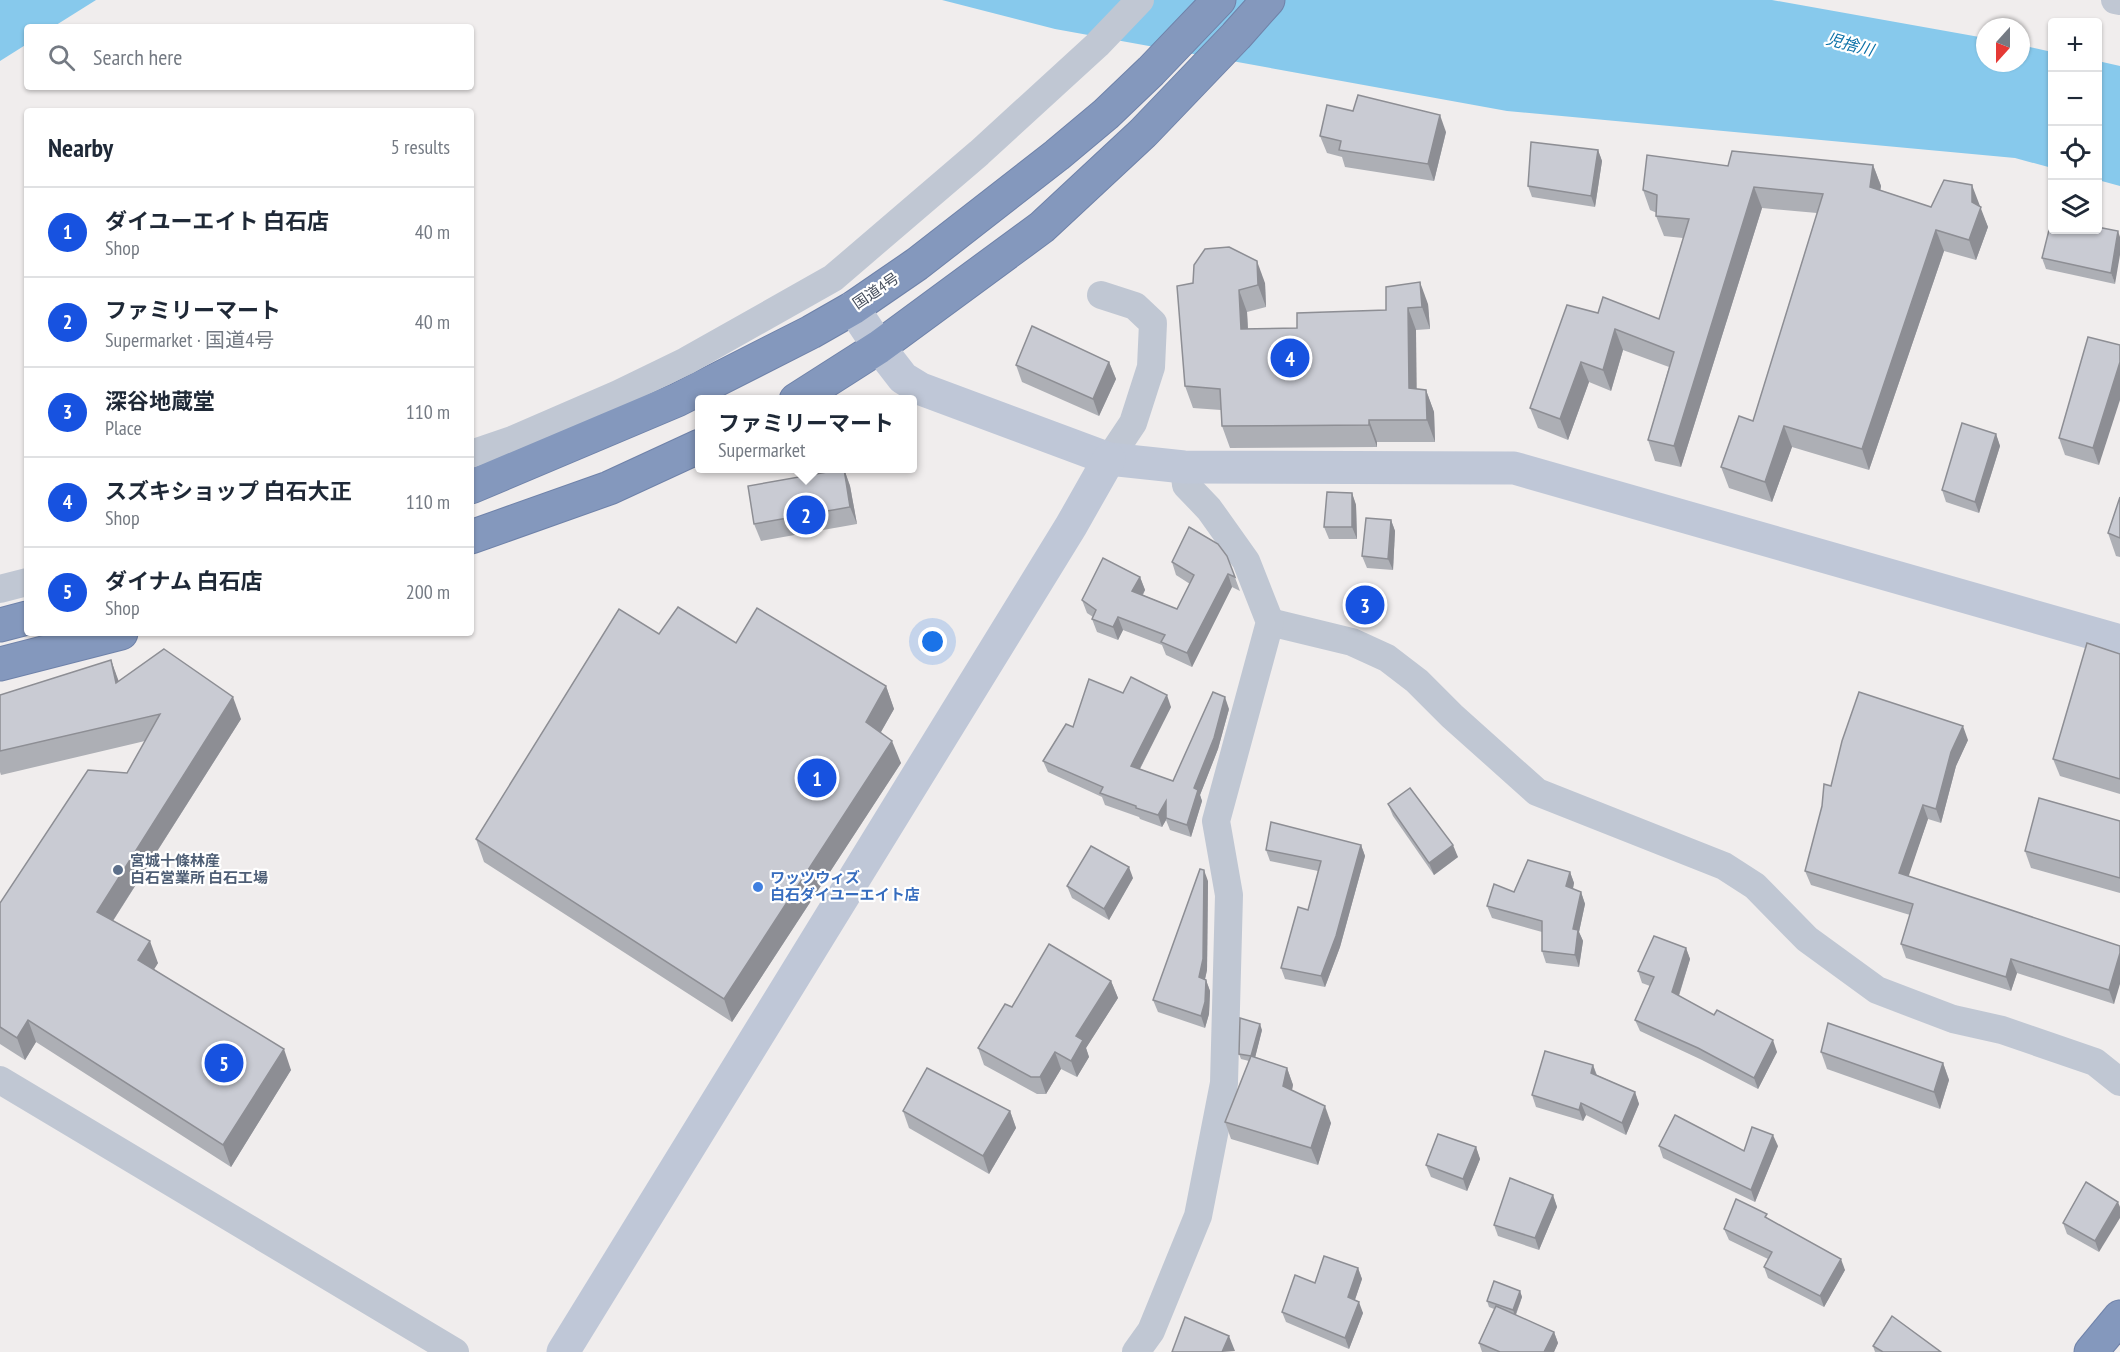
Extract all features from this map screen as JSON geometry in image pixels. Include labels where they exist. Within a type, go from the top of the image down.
[{"type":"highway","name":"国道4号","points":[[474,486],[677,400],[811,332],[853,308],[917,264],[1106,114],[1219,0]]},
{"type":"highway","points":[[802,395],[879,347],[1042,226],[1143,133],[1268,0]]},
{"type":"highway","points":[[474,536],[609,488],[695,448]]},
{"type":"highway","points":[[0,625],[24,619]]},
{"type":"highway","points":[[0,664],[109,636]]},
{"type":"highway","points":[[2091,1352],[2120,1317]]},
{"type":"street","points":[[474,453],[513,440],[686,361],[833,278],[979,153],[1097,45],[1140,0]]},
{"type":"street","points":[[2115,0],[2120,1]]},
{"type":"street","points":[[563,1352],[1071,526],[1108,459],[1133,423],[1151,367],[1153,323],[1135,306],[1101,295]]},
{"type":"street","points":[[853,308],[903,378],[921,389],[1108,459],[1184,467],[1514,468],[2120,641]]},
{"type":"street","points":[[1136,1352],[1151,1331],[1198,1216],[1224,1083],[1229,895],[1216,821],[1270,622],[1246,561],[1209,509],[1186,485],[1184,467]]},
{"type":"street","points":[[0,589],[24,583]]},
{"type":"street","points":[[1270,622],[1352,642],[1388,658],[1417,681],[1452,716],[1537,792],[1724,866],[1755,886],[1808,939],[1877,990],[1953,1019],[2002,1030],[2095,1062],[2120,1082]]},
{"type":"street","points":[[0,1080],[454,1352]]},
{"type":"water","points":[[0,0],[96,0],[58,24],[24,24],[24,46],[0,61]]},
{"type":"water","name":"児捨川","points":[[942,0],[1772,0],[1976,36],[1976,72],[2030,72],[2030,47],[2048,51],[2048,167],[2015,158],[1507,111],[1055,29]]},
{"type":"water","points":[[2102,62],[2120,66],[2120,186],[2102,181]]},
{"type":"building","points":[[1358,95],[1440,115],[1428,164],[1339,150],[1341,141],[1320,136],[1327,105],[1353,111]]},
{"type":"building","points":[[1531,142],[1598,150],[1591,196],[1528,186]]},
{"type":"building","points":[[1732,151],[1873,165],[1870,187],[1931,207],[1944,180],[1972,185],[1972,202],[1981,207],[1969,240],[1936,230],[1862,449],[1784,426],[1765,482],[1721,467],[1739,416],[1753,421],[1823,194],[1754,187],[1674,446],[1648,440],[1674,352],[1615,329],[1603,370],[1581,362],[1560,419],[1530,408],[1567,305],[1598,313],[1603,297],[1659,319],[1689,219],[1656,216],[1657,195],[1643,190],[1647,155],[1728,166]]},
{"type":"building","points":[[2102,228],[2118,231],[2111,273],[2042,258],[2048,234],[2102,234]]},
{"type":"building","points":[[1229,247],[1257,261],[1258,285],[1239,290],[1241,329],[1297,328],[1297,313],[1386,310],[1386,287],[1420,282],[1422,307],[1408,308],[1409,388],[1426,390],[1427,420],[1369,420],[1369,425],[1222,426],[1220,389],[1185,386],[1177,286],[1193,283],[1194,265],[1205,249]]},
{"type":"building","points":[[1032,326],[1109,362],[1093,399],[1016,365]]},
{"type":"building","points":[[2088,337],[2120,345],[2120,362],[2093,448],[2059,438]]},
{"type":"building","points":[[1962,423],[1996,434],[1975,502],[1942,490]]},
{"type":"building","points":[[821,473],[845,473],[850,507],[754,524],[748,486]]},
{"type":"building","points":[[1327,492],[1352,493],[1352,527],[1324,527]]},
{"type":"building","points":[[2120,497],[2120,538],[2108,533]]},
{"type":"building","points":[[1366,518],[1391,520],[1388,559],[1362,556]]},
{"type":"building","points":[[1189,527],[1218,544],[1227,556],[1235,577],[1228,574],[1187,653],[1161,642],[1165,635],[1118,617],[1113,627],[1092,619],[1096,610],[1082,600],[1103,558],[1140,577],[1132,591],[1177,609],[1194,575],[1172,562]]},
{"type":"building","points":[[678,607],[736,643],[757,608],[886,686],[866,722],[892,741],[724,999],[476,839],[619,609],[659,634]]},
{"type":"building","points":[[2087,643],[2120,654],[2120,779],[2053,759]]},
{"type":"building","points":[[164,649],[233,697],[97,912],[150,941],[138,960],[284,1049],[223,1145],[28,1020],[17,1038],[0,1027],[0,903],[88,770],[127,773],[160,714],[0,751],[0,695],[111,660],[116,683]]},
{"type":"building","points":[[1131,677],[1167,695],[1131,766],[1173,781],[1213,692],[1225,697],[1214,738],[1194,788],[1198,790],[1187,825],[1166,818],[1166,801],[1158,815],[1136,808],[1136,806],[1100,793],[1103,787],[1043,761],[1066,724],[1073,727],[1089,679],[1123,693]]},
{"type":"building","points":[[1859,692],[1963,726],[1951,752],[1936,809],[1923,805],[1899,873],[2120,946],[2109,990],[2011,959],[2006,977],[1901,944],[1913,904],[1805,871],[1822,806],[1824,784],[1831,786],[1842,741]]},
{"type":"building","points":[[1410,788],[1453,845],[1429,863],[1388,804]]},
{"type":"building","points":[[2039,798],[2120,821],[2120,878],[2025,851]]},
{"type":"building","points":[[1271,822],[1361,845],[1336,936],[1321,976],[1281,968],[1298,907],[1308,910],[1321,861],[1266,850]]},
{"type":"building","points":[[1091,846],[1129,867],[1104,909],[1067,886]]},
{"type":"building","points":[[1528,860],[1570,872],[1566,886],[1581,892],[1573,929],[1578,930],[1575,955],[1542,951],[1542,921],[1487,906],[1494,884],[1514,892]]},
{"type":"building","points":[[1200,869],[1204,870],[1203,959],[1199,977],[1206,980],[1205,1002],[1201,1016],[1153,1000]]},
{"type":"building","points":[[1654,936],[1686,948],[1672,992],[1714,1015],[1717,1010],[1773,1040],[1754,1078],[1698,1048],[1635,1020],[1654,977],[1638,971]]},
{"type":"building","points":[[1049,944],[1111,981],[1076,1036],[1083,1040],[1071,1061],[1055,1052],[1040,1077],[1031,1077],[978,1048],[1005,1004],[1012,1007]]},
{"type":"building","points":[[1240,1018],[1260,1024],[1251,1056],[1239,1054]]},
{"type":"building","points":[[1828,1023],[1943,1063],[1934,1092],[1821,1052]]},
{"type":"building","points":[[1545,1051],[1593,1065],[1591,1073],[1635,1092],[1622,1123],[1581,1103],[1579,1110],[1532,1095]]},
{"type":"building","points":[[1251,1056],[1287,1068],[1283,1086],[1325,1106],[1311,1148],[1225,1122]]},
{"type":"building","points":[[927,1068],[1010,1111],[983,1156],[903,1111]]},
{"type":"building","points":[[1675,1115],[1744,1151],[1752,1127],[1773,1135],[1751,1190],[1659,1146]]},
{"type":"building","points":[[1438,1134],[1476,1147],[1463,1179],[1426,1165]]},
{"type":"building","points":[[1510,1178],[1553,1195],[1535,1238],[1494,1225]]},
{"type":"building","points":[[2086,1182],[2118,1202],[2095,1241],[2063,1223]]},
{"type":"building","points":[[1736,1199],[1767,1214],[1765,1217],[1841,1259],[1820,1296],[1764,1267],[1772,1252],[1724,1229]]},
{"type":"building","points":[[1324,1256],[1358,1268],[1348,1297],[1359,1302],[1345,1338],[1282,1312],[1295,1275],[1315,1283]]},
{"type":"building","points":[[1494,1281],[1520,1291],[1513,1310],[1487,1301]]},
{"type":"building","points":[[1496,1306],[1554,1332],[1544,1352],[1500,1352],[1479,1343]]},
{"type":"building","points":[[1892,1316],[1941,1352],[1883,1352],[1873,1346]]},
{"type":"building","points":[[1185,1317],[1229,1336],[1222,1352],[1172,1352]]},
{"type":"place","name":"スズキショップ 白石大正","points":[[1290,358]]},
{"type":"place","name":"ファミリーマート","points":[[806,515]]},
{"type":"place","name":"深谷地蔵堂","points":[[1365,605]]},
{"type":"place","name":"ダイユーエイト 白石店","points":[[817,778]]},
{"type":"place","name":"宮城十條林産 白石営業所 白石工場","points":[[118,870]]},
{"type":"place","name":"ワッツウィズ 白石ダイユーエイト店","points":[[758,887]]},
{"type":"place","name":"ダイナム 白石店","points":[[224,1063]]}]
